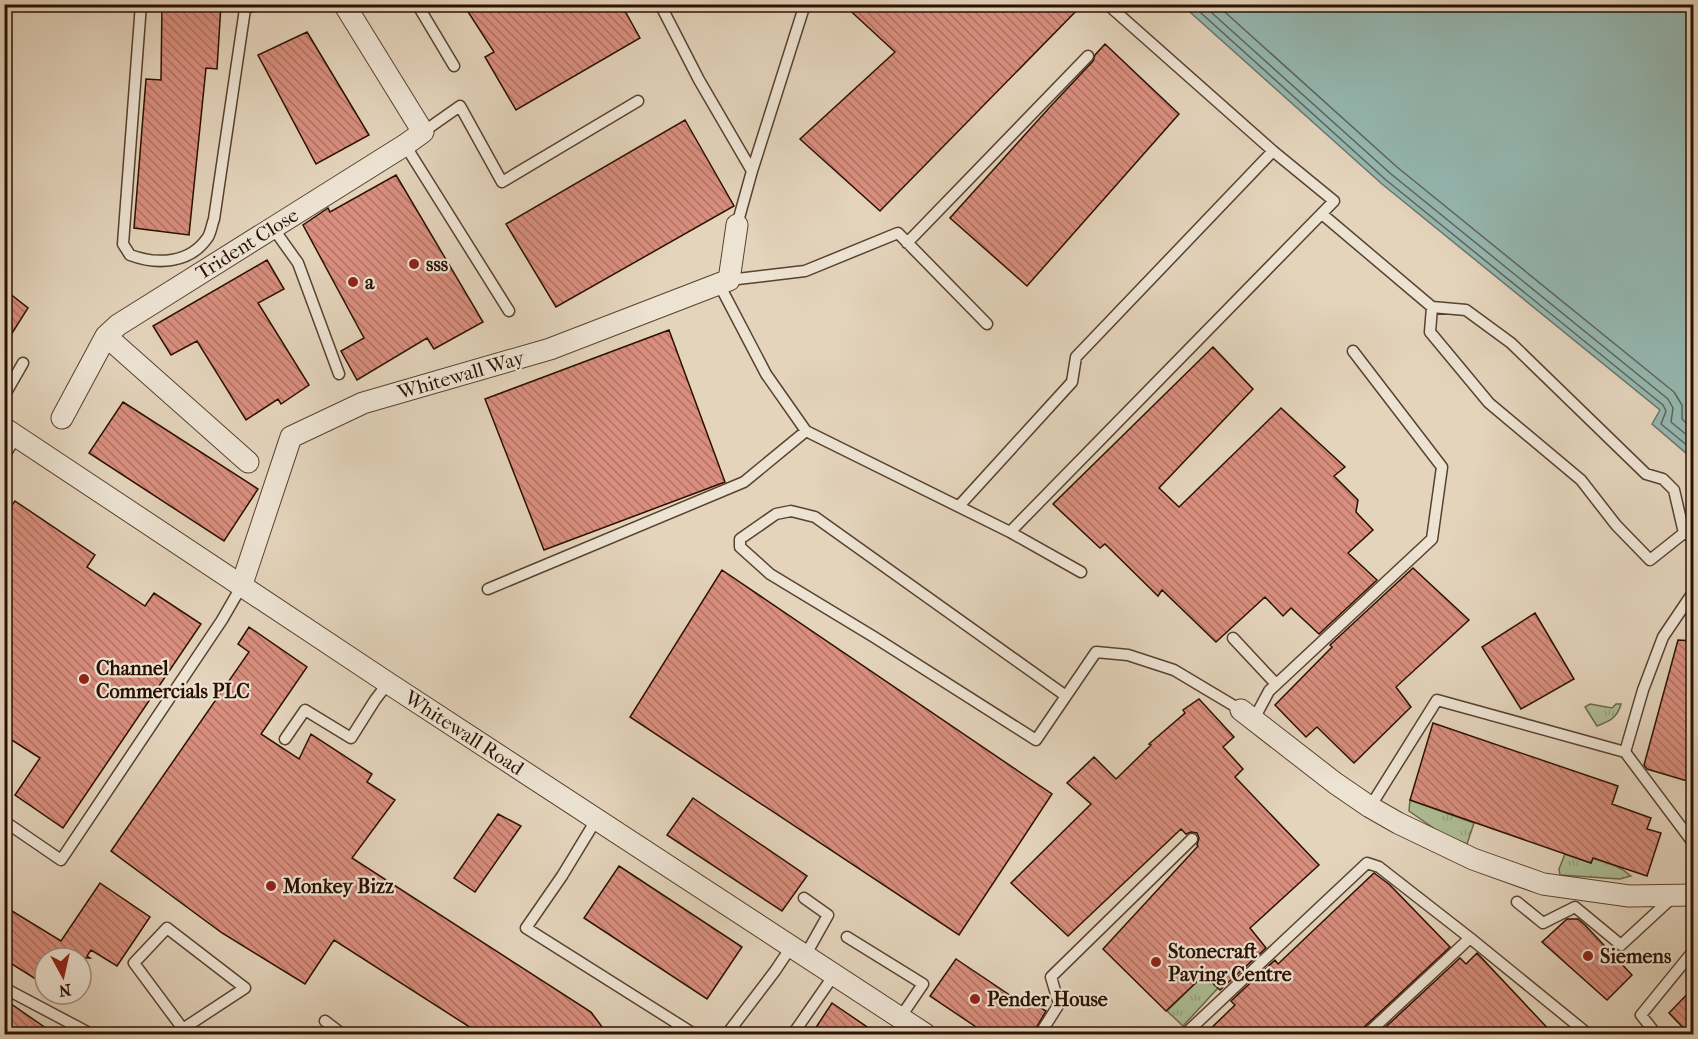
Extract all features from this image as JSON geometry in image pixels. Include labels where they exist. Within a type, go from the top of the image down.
[{"type":"street","points":[[344,4],[423,132]]},
{"type":"street","name":"Trident Close","points":[[106,336],[118,325],[423,132]]},
{"type":"street","points":[[724,282],[737,225]]},
{"type":"street","name":"Whitewall Way","points":[[241,586],[291,437],[363,403],[550,349],[724,282]]},
{"type":"street","points":[[62,418],[106,336],[248,462]]},
{"type":"street","name":"Whitewall Road","points":[[10,433],[388,684],[925,1035]]},
{"type":"street","points":[[1248,714],[1335,783],[1370,807],[1473,859],[1543,884],[1629,896],[1684,895]]},
{"type":"lane","points":[[141,4],[123,244],[130,255],[147,261],[163,262],[180,259],[196,249],[208,237],[214,219],[245,9],[256,4]]},
{"type":"lane","points":[[417,4],[454,66]]},
{"type":"lane","points":[[660,4],[699,80],[752,171]]},
{"type":"lane","points":[[737,225],[805,4]]},
{"type":"lane","points":[[1010,532],[1334,201],[1273,151],[1107,4]]},
{"type":"lane","points":[[908,243],[1088,56]]},
{"type":"lane","points":[[423,132],[460,106],[502,182],[638,101]]},
{"type":"lane","points":[[405,145],[509,311]]},
{"type":"lane","points":[[959,506],[1072,382],[1076,357],[1273,151]]},
{"type":"lane","points":[[1322,214],[1432,307],[1466,310],[1511,342],[1646,474],[1663,479],[1674,490],[1689,536],[1650,560],[1616,525],[1581,480],[1489,403],[1430,332],[1432,307]]},
{"type":"lane","points":[[273,228],[298,262],[339,374]]},
{"type":"lane","points":[[987,324],[898,233],[805,271],[724,282],[766,374],[806,431],[1010,532],[1082,572]]},
{"type":"lane","points":[[1066,696],[815,517],[791,511],[776,514],[740,539],[740,547],[770,574],[1036,740],[1066,696],[1096,652],[1128,655],[1174,670],[1248,714],[1276,684],[1432,539],[1442,467],[1353,351]]},
{"type":"lane","points":[[4,396],[23,363]]},
{"type":"lane","points":[[488,589],[744,482],[806,431]]},
{"type":"lane","points":[[4,456],[10,433]]},
{"type":"lane","points":[[4,821],[60,860],[222,620],[241,586]]},
{"type":"lane","points":[[1625,752],[1643,690],[1663,637],[1694,591]]},
{"type":"lane","points":[[1233,638],[1276,684]]},
{"type":"lane","points":[[285,739],[305,710],[351,738],[388,684]]},
{"type":"lane","points":[[1370,807],[1437,700],[1625,752],[1694,844]]},
{"type":"lane","points":[[596,819],[562,876],[526,928],[694,1035]]},
{"type":"lane","points":[[1040,1035],[1059,1004],[1051,976],[1192,839]]},
{"type":"lane","points":[[1185,1035],[1367,863],[1378,867],[1470,938],[1588,1035]]},
{"type":"lane","points":[[1517,902],[1544,923],[1575,907],[1621,945],[1684,895]]},
{"type":"lane","points":[[727,1035],[775,972],[798,951],[828,915],[804,898]]},
{"type":"lane","points":[[167,928],[244,988],[179,1032],[134,963],[167,928]]},
{"type":"lane","points":[[847,937],[923,984],[900,1018]]},
{"type":"lane","points":[[1367,1035],[1470,938]]},
{"type":"lane","points":[[1656,1035],[1641,1016],[1694,950]]},
{"type":"lane","points":[[793,1035],[834,975]]},
{"type":"lane","points":[[4,988],[88,1034]]},
{"type":"lane","points":[[325,1021],[342,1035]]},
{"type":"green space","points":[[1590,704],[1612,708],[1616,704],[1621,704],[1612,718],[1597,726],[1585,707]]},
{"type":"green space","points":[[1410,800],[1474,823],[1467,844],[1445,836],[1409,811]]},
{"type":"green space","points":[[1565,854],[1591,863],[1593,858],[1618,867],[1631,876],[1620,879],[1560,875],[1559,869]]},
{"type":"green space","points":[[1204,975],[1218,988],[1183,1026],[1167,1011]]},
{"type":"water","points":[[1182,5],[1693,5],[1693,459],[1652,424],[1660,410],[1382,184]]},
{"type":"building","points":[[162,4],[221,4],[217,69],[206,68],[189,235],[134,228],[146,79],[161,80]]},
{"type":"building","points":[[463,4],[621,4],[640,38],[516,110],[485,57],[494,52]]},
{"type":"building","points":[[843,4],[1083,4],[880,211],[800,139],[895,52]]},
{"type":"building","points":[[307,32],[369,135],[316,164],[258,55]]},
{"type":"building","points":[[1105,44],[1179,114],[1027,286],[950,218],[1093,61],[1095,55]]},
{"type":"building","points":[[685,120],[734,206],[556,307],[506,224]]},
{"type":"building","points":[[396,175],[483,322],[434,349],[427,338],[357,380],[341,351],[364,338],[303,225],[328,208],[330,212]]},
{"type":"building","points":[[267,260],[284,289],[258,303],[309,385],[281,404],[278,399],[246,420],[197,341],[171,355],[153,326]]},
{"type":"building","points":[[4,289],[28,308],[4,346]]},
{"type":"building","points":[[669,330],[725,482],[544,550],[485,399]]},
{"type":"building","points":[[1213,347],[1253,389],[1159,488],[1179,507],[1281,408],[1345,467],[1334,476],[1358,500],[1356,512],[1373,530],[1348,553],[1377,580],[1319,634],[1291,608],[1283,616],[1265,597],[1216,642],[1162,590],[1158,596],[1105,544],[1100,548],[1053,504]]},
{"type":"building","points":[[123,402],[258,489],[224,541],[89,453]]},
{"type":"building","name":"Channel Commercials PLC","points":[[15,501],[95,555],[87,567],[145,606],[154,593],[201,624],[63,828],[15,795],[40,758],[4,735],[4,516]]},
{"type":"building","points":[[1413,568],[1469,620],[1396,687],[1411,707],[1354,763],[1317,727],[1306,737],[1275,705],[1332,647],[1330,645]]},
{"type":"building","points":[[722,570],[1052,794],[959,935],[630,717]]},
{"type":"building","points":[[1535,613],[1574,679],[1521,709],[1482,647]]},
{"type":"building","points":[[249,627],[307,667],[261,734],[299,759],[311,734],[372,774],[367,782],[395,800],[352,858],[591,1012],[608,1035],[482,1035],[334,940],[305,984],[222,933],[111,851],[249,652],[238,644]]},
{"type":"building","points":[[1678,640],[1694,641],[1694,783],[1647,769],[1644,765]]},
{"type":"building","points":[[1199,699],[1234,737],[1223,747],[1243,769],[1235,777],[1319,865],[1250,928],[1266,948],[1220,990],[1204,975],[1166,1011],[1103,949],[1198,846],[1197,833],[1186,834],[1181,829],[1068,936],[1011,883],[1091,804],[1067,783],[1094,757],[1116,779],[1151,745],[1149,744],[1185,713],[1183,710]]},
{"type":"building","points":[[1433,723],[1618,786],[1612,804],[1651,818],[1647,829],[1661,833],[1647,876],[1593,858],[1591,863],[1410,800]]},
{"type":"building","points":[[693,798],[807,876],[782,911],[667,835]]},
{"type":"building","points":[[498,814],[521,826],[475,892],[454,878]]},
{"type":"building","points":[[619,866],[742,947],[707,999],[584,918]]},
{"type":"building","points":[[1374,873],[1390,885],[1450,947],[1362,1029],[1360,1035],[1204,1035],[1235,1005],[1231,1001],[1275,960],[1278,964]]},
{"type":"building","points":[[100,883],[150,917],[117,966],[93,951],[93,946],[33,946],[33,977],[4,959],[4,906],[61,941]]},
{"type":"building","points":[[1567,919],[1578,919],[1585,925],[1632,975],[1607,1000],[1542,942]]},
{"type":"building","points":[[1477,953],[1554,1035],[1377,1035],[1460,958],[1466,964]]},
{"type":"building","name":"Pender House","points":[[956,959],[1029,1008],[1032,1002],[1046,1011],[1032,1035],[988,1035],[930,996]]},
{"type":"building","points":[[1694,987],[1694,1035],[1690,1035],[1669,1013]]},
{"type":"building","points":[[4,999],[56,1035],[4,1035]]},
{"type":"building","points":[[832,1003],[879,1035],[811,1035]]},
{"type":"place","name":"sss","points":[[414,264]]},
{"type":"place","name":"a","points":[[353,282]]},
{"type":"place","name":"Channel Commercials PLC","points":[[84,679]]},
{"type":"place","name":"Monkey Bizz","points":[[271,886]]},
{"type":"place","name":"Siemens","points":[[1588,956]]},
{"type":"place","name":"Stonecraft Paving Centre","points":[[1156,962]]},
{"type":"place","name":"Pender House","points":[[975,999]]}]
